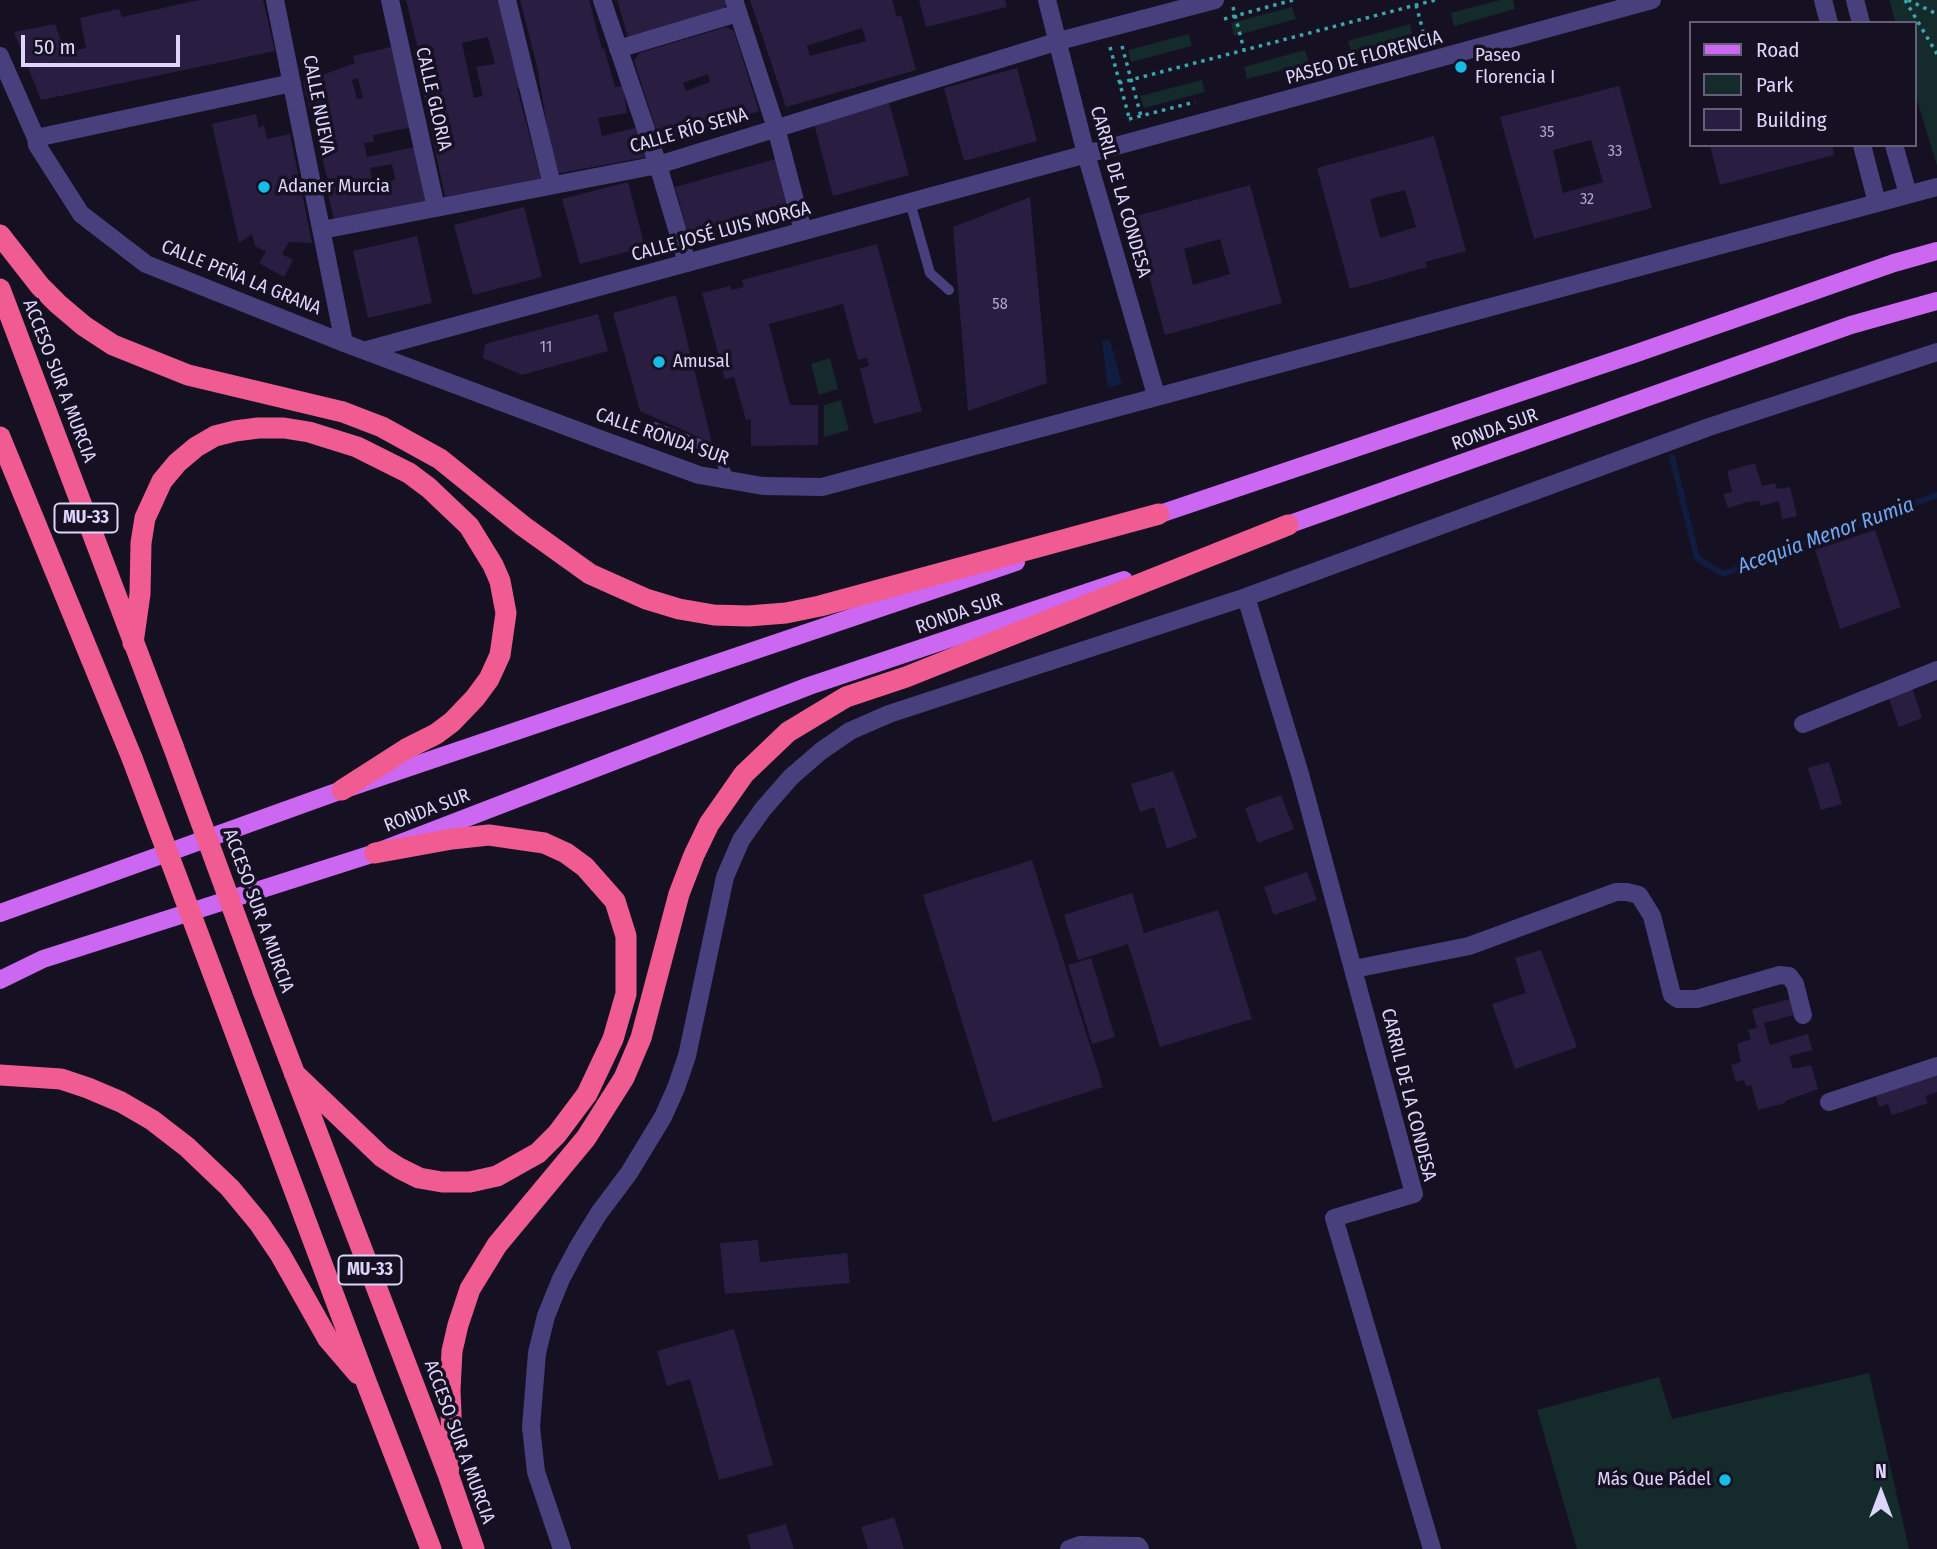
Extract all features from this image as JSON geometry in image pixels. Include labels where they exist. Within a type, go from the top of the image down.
[{"type":"highway","points":[[0,235],[40,286],[58,304],[113,345],[188,375],[295,399],[343,412],[382,427],[440,459],[523,526],[590,574],[646,599],[679,609],[714,615],[786,613],[1159,514]]},
{"type":"highway","name":"ACCESO SUR A MURCIA","points":[[0,289],[474,1549]]},
{"type":"highway","points":[[134,643],[145,518],[162,481],[177,463],[196,447],[215,436],[235,431],[284,428],[309,432],[357,447],[409,473],[444,501],[469,526],[493,565],[500,581],[506,613],[500,655],[489,679],[452,722],[342,790]]},
{"type":"highway","name":"MU-33","points":[[0,437],[132,758],[431,1549]]},
{"type":"highway","points":[[448,1474],[452,1438],[452,1351],[470,1289],[497,1245],[586,1138],[624,1078],[640,1038],[679,894],[694,856],[709,824],[744,775],[788,732],[846,697],[906,677],[1288,525]]},
{"type":"highway","points":[[294,1073],[382,1157],[399,1168],[419,1178],[442,1182],[470,1182],[497,1176],[529,1159],[547,1143],[587,1094],[613,1039],[626,994],[626,936],[615,901],[585,867],[566,853],[544,843],[489,835],[375,853]]},
{"type":"highway","points":[[0,1075],[61,1079],[88,1087],[152,1120],[187,1147],[230,1188],[259,1223],[280,1254],[328,1339],[367,1384]]},
{"type":"main road","name":"RONDA SUR","points":[[0,913],[342,790],[1637,353],[1894,263],[1937,251]]},
{"type":"main road","name":"RONDA SUR","points":[[0,980],[43,959],[375,853],[809,686],[1288,525],[1851,325],[1937,301]]},
{"type":"street","name":"CALLE NUEVA","points":[[275,0],[344,343]]},
{"type":"street","name":"CALLE GLORIA","points":[[390,0],[436,208]]},
{"type":"street","points":[[507,0],[552,185]]},
{"type":"street","points":[[602,0],[658,165],[687,263]]},
{"type":"street","name":"CARRIL DE LA CONDESA","points":[[1047,0],[1086,155],[1156,395]]},
{"type":"street","name":"PASEO DE FLORENCIA","points":[[1086,155],[1652,0]]},
{"type":"street","points":[[1823,0],[1828,21]]},
{"type":"street","points":[[1855,0],[1860,21]]},
{"type":"street","points":[[1059,41],[1224,2]]},
{"type":"street","points":[[618,49],[736,7],[776,128],[803,231]]},
{"type":"street","name":"CALLE RÍO SENA","points":[[322,230],[658,165],[1059,41]]},
{"type":"street","name":"CALLE PEÑA LA GRANA","points":[[0,56],[37,145],[80,214],[146,264],[367,350]]},
{"type":"street","points":[[36,138],[292,83]]},
{"type":"street","points":[[1863,147],[1877,203]]},
{"type":"street","points":[[1895,147],[1908,194]]},
{"type":"street","name":"CALLE JOSÉ LUIS MORGA","points":[[367,350],[1086,155]]},
{"type":"street","name":"CALLE RONDA SUR","points":[[367,350],[699,475],[763,486],[822,487],[1937,187]]},
{"type":"street","points":[[562,1549],[536,1472],[531,1427],[537,1353],[546,1316],[578,1247],[598,1213],[629,1173],[663,1117],[687,1056],[725,877],[741,840],[791,777],[850,731],[890,714],[1246,597],[1709,427],[1937,352]]},
{"type":"street","name":"CARRIL DE LA CONDESA","points":[[1246,597],[1300,775],[1414,1194],[1334,1218],[1432,1549]]},
{"type":"street","points":[[1803,724],[1937,670]]},
{"type":"street","points":[[1354,969],[1469,946],[1616,892],[1627,892],[1639,895],[1652,916],[1672,995],[1678,999],[1697,999],[1780,975],[1789,976],[1795,984],[1803,1015]]},
{"type":"street","points":[[1829,1102],[1937,1066]]},
{"type":"street","points":[[1069,1549],[1080,1545],[1138,1546],[1140,1549]]},
{"type":"lane","points":[[910,202],[930,273],[949,290]]},
{"type":"lane","points":[[654,427],[715,450],[731,482]]},
{"type":"path","points":[[1119,83],[1435,0]]},
{"type":"path","points":[[1906,0],[1937,14]]},
{"type":"path","points":[[1906,0],[1937,54]]},
{"type":"path","points":[[1224,2],[1244,50]]},
{"type":"path","points":[[1416,5],[1429,51]]},
{"type":"path","points":[[1108,42],[1131,127]]},
{"type":"path","points":[[1122,46],[1147,138]]},
{"type":"green space","points":[[1500,0],[1513,0],[1515,9],[1454,26],[1451,13]]},
{"type":"green space","points":[[1889,0],[1937,0],[1937,166],[1916,97],[1916,21],[1895,21]]},
{"type":"green space","points":[[1292,7],[1296,19],[1234,36],[1231,23]]},
{"type":"green space","points":[[1410,24],[1413,37],[1352,53],[1348,41]]},
{"type":"green space","points":[[1189,34],[1192,46],[1131,62],[1128,50]]},
{"type":"green space","points":[[1305,50],[1309,63],[1247,79],[1244,67]]},
{"type":"green space","points":[[1202,80],[1205,92],[1144,108],[1140,96]]},
{"type":"green space","points":[[830,358],[838,389],[819,395],[811,364]]},
{"type":"green space","points":[[841,400],[849,430],[824,437],[824,405]]},
{"type":"green space","name":"Más Que Pádel","points":[[1869,1373],[1909,1549],[1577,1549],[1537,1410],[1659,1377],[1672,1419]]},
{"type":"water","points":[[1110,340],[1122,384],[1108,388],[1102,341]]},
{"type":"building","points":[[199,0],[263,0],[275,51],[41,100],[14,32],[55,24],[65,52],[86,48],[80,18],[119,9],[122,17]]},
{"type":"building","points":[[406,0],[502,0],[522,87],[517,88],[541,179],[445,197],[415,53],[419,52]],"holes":[[[488,37],[495,64],[476,67],[483,96],[474,98],[462,43]]]},
{"type":"building","points":[[520,0],[589,0],[615,87],[623,86],[627,113],[598,118],[602,136],[639,127],[647,157],[555,174],[537,66]]},
{"type":"building","points":[[617,0],[726,0],[727,3],[723,11],[628,37]]},
{"type":"building","points":[[750,0],[892,0],[897,17],[901,15],[916,70],[786,107]],"holes":[[[862,28],[866,41],[810,56],[807,46]]]},
{"type":"building","points":[[919,0],[1005,0],[1007,7],[926,27]]},
{"type":"building","points":[[726,27],[734,31],[759,111],[661,145],[634,61],[639,53]],"holes":[[[708,74],[710,82],[686,91],[683,83]]]},
{"type":"building","points":[[395,46],[413,127],[373,135],[374,142],[364,143],[367,157],[415,147],[425,201],[334,219],[328,194],[331,193],[303,82],[355,63],[353,56]],"holes":[[[358,78],[363,98],[357,99],[352,80]],[[392,164],[395,180],[373,185],[370,168]]]},
{"type":"building","points":[[1017,68],[1037,141],[964,161],[944,88]]},
{"type":"building","points":[[1619,86],[1652,208],[1534,239],[1500,117]],"holes":[[[1591,140],[1603,182],[1563,193],[1553,150]]]},
{"type":"building","points":[[889,103],[909,175],[833,196],[814,124]]},
{"type":"building","name":"Adaner Murcia","points":[[256,114],[259,128],[264,125],[267,139],[290,134],[312,243],[289,242],[282,254],[293,260],[284,277],[259,263],[266,252],[255,246],[252,234],[239,243],[212,124]]},
{"type":"building","points":[[1434,136],[1466,251],[1425,262],[1427,267],[1350,289],[1317,168]],"holes":[[[1405,190],[1416,227],[1380,238],[1370,199]]]},
{"type":"building","points":[[1710,147],[1832,147],[1834,155],[1720,185]]},
{"type":"building","points":[[776,159],[790,209],[689,237],[675,187]]},
{"type":"building","points":[[628,182],[645,247],[580,264],[562,199]]},
{"type":"building","points":[[1250,185],[1282,303],[1165,335],[1133,217]],"holes":[[[1220,239],[1230,274],[1193,285],[1184,249]]]},
{"type":"building","points":[[1030,197],[1047,383],[968,411],[953,227]]},
{"type":"building","points":[[524,207],[542,277],[473,295],[454,225]]},
{"type":"building","points":[[417,236],[432,303],[368,318],[353,251]]},
{"type":"building","points":[[877,244],[922,411],[874,424],[860,368],[869,366],[867,358],[858,360],[843,304],[769,324],[790,405],[818,405],[818,445],[751,446],[751,419],[746,420],[734,377],[725,379],[702,293],[730,286],[732,290],[744,287],[742,280]]},
{"type":"building","name":"Amusal","points":[[676,295],[712,443],[640,411],[613,313]]},
{"type":"building","points":[[598,314],[608,351],[522,375],[483,358],[485,344]]},
{"type":"building","points":[[1755,463],[1762,486],[1775,483],[1777,489],[1790,487],[1797,516],[1782,519],[1779,501],[1761,506],[1759,501],[1747,502],[1728,508],[1723,494],[1732,492],[1727,471]]},
{"type":"building","points":[[1875,530],[1901,607],[1840,629],[1815,550]]},
{"type":"building","points":[[1912,687],[1922,718],[1899,727],[1888,696]]},
{"type":"building","points":[[1829,762],[1842,804],[1821,810],[1808,768]]},
{"type":"building","points":[[1173,771],[1197,837],[1167,849],[1154,807],[1140,812],[1131,784]]},
{"type":"building","points":[[1281,795],[1294,829],[1258,843],[1245,808]]},
{"type":"building","points":[[1032,860],[1103,1087],[993,1122],[923,895]]},
{"type":"building","points":[[1307,872],[1317,900],[1274,915],[1264,887]]},
{"type":"building","points":[[1132,893],[1144,933],[1218,910],[1252,1019],[1160,1047],[1128,944],[1078,960],[1064,915]]},
{"type":"building","points":[[1541,950],[1577,1047],[1515,1069],[1492,1004],[1526,993],[1515,958]]},
{"type":"building","points":[[1091,958],[1115,1037],[1092,1044],[1068,965]]},
{"type":"building","points":[[1790,999],[1794,1015],[1764,1023],[1770,1045],[1808,1034],[1812,1050],[1789,1056],[1793,1069],[1811,1065],[1818,1089],[1785,1103],[1758,1110],[1751,1085],[1746,1086],[1744,1080],[1736,1082],[1731,1065],[1741,1062],[1737,1044],[1751,1039],[1748,1030],[1757,1028],[1752,1009]]},
{"type":"building","points":[[1937,1072],[1937,1092],[1925,1096],[1928,1103],[1892,1115],[1888,1104],[1879,1107],[1875,1093]]},
{"type":"building","points":[[758,1240],[760,1262],[847,1253],[850,1283],[725,1294],[720,1243]]},
{"type":"building","points":[[734,1329],[773,1465],[719,1480],[690,1379],[667,1386],[657,1351]]},
{"type":"building","points":[[894,1517],[904,1549],[868,1549],[861,1527]]},
{"type":"building","points":[[786,1524],[794,1549],[751,1549],[747,1535]]},
{"type":"waterway","name":"Acequia Menor Rumia","points":[[1672,457],[1697,558],[1723,574],[1937,495]]},
{"type":"place","name":"Paseo Florencia I","points":[[1461,67]]},
{"type":"place","name":"Adaner Murcia","points":[[264,187]]},
{"type":"place","name":"Amusal","points":[[659,362]]},
{"type":"place","name":"Más Que Pádel","points":[[1725,1480]]}]
